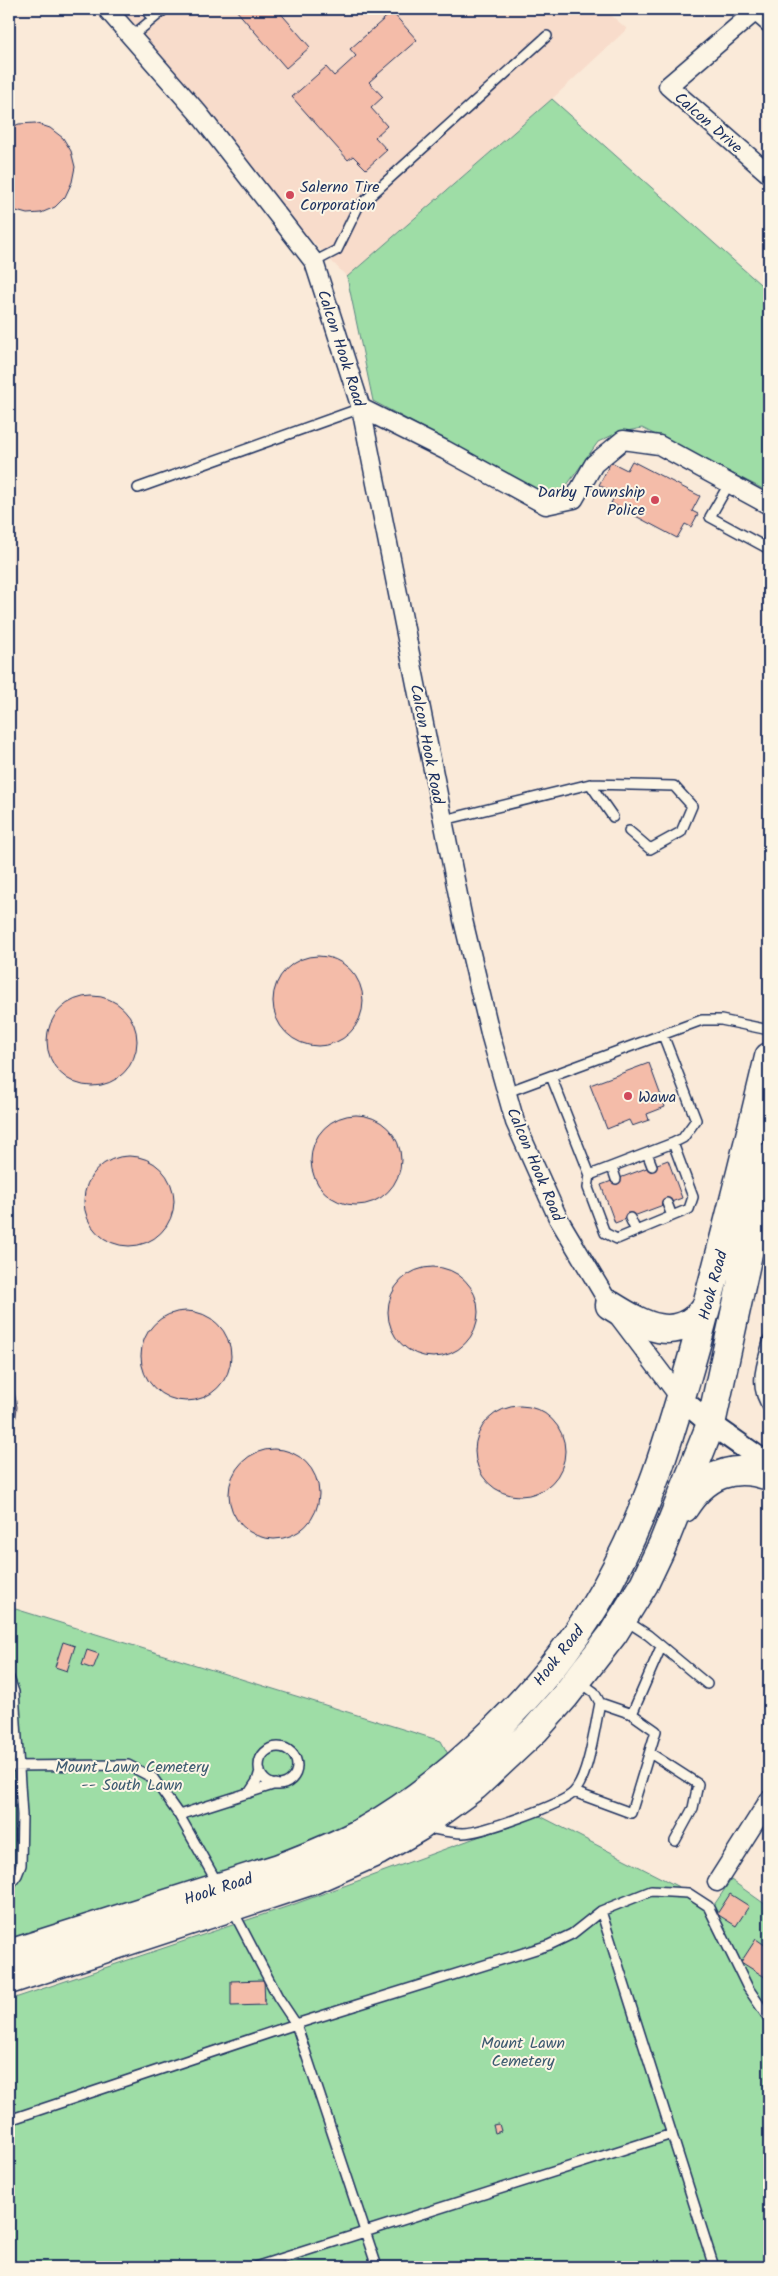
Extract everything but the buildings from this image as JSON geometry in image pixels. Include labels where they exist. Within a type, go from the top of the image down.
[{"type":"main road","name":"Hook Road","points":[[9,1980],[225,1897],[365,1830],[424,1790],[469,1754],[524,1698],[565,1649],[596,1604],[614,1572],[653,1487],[681,1399],[706,1307],[769,1057]]},
{"type":"main road","name":"Hook Road","points":[[9,1954],[225,1897],[310,1881],[378,1851],[419,1827],[475,1786],[508,1757],[565,1696],[613,1634],[644,1584],[663,1544],[711,1424],[769,1157]]},
{"type":"main road","points":[[610,1305],[640,1324],[652,1328],[666,1329],[686,1325],[700,1315],[706,1307]]},
{"type":"main road","points":[[663,1544],[687,1504],[699,1490],[716,1476],[732,1470],[750,1470],[769,1476]]},
{"type":"street","name":"Calcon Hook Road","points":[[107,9],[199,114],[314,262],[361,408],[463,920],[506,1092],[515,1122],[558,1218],[610,1305],[681,1399],[711,1424],[769,1465]]},
{"type":"street","points":[[756,10],[769,23]]},
{"type":"street","name":"Calcon Drive","points":[[756,10],[668,86],[769,174]]},
{"type":"street","points":[[361,408],[445,450],[546,505],[574,499],[594,464],[623,440],[658,445],[769,505]]},
{"type":"street","points":[[717,1882],[769,1800]]},
{"type":"lane","points":[[145,9],[153,19]]},
{"type":"lane","points":[[131,37],[165,9]]},
{"type":"lane","points":[[314,262],[337,250],[358,207],[547,36]]},
{"type":"lane","points":[[138,488],[361,408]]},
{"type":"lane","points":[[729,484],[710,518],[769,550]]},
{"type":"lane","points":[[444,820],[590,784],[674,786],[692,806],[681,832],[650,849],[629,830]]},
{"type":"lane","points":[[590,784],[613,817]]},
{"type":"lane","points":[[506,1092],[702,1020],[721,1020],[769,1030]]},
{"type":"lane","points":[[590,1175],[683,1138],[696,1120],[663,1035]]},
{"type":"lane","points":[[551,1076],[590,1175],[588,1188],[605,1233],[617,1239],[689,1209],[693,1196],[673,1143]]},
{"type":"lane","points":[[647,1153],[652,1166]]},
{"type":"lane","points":[[612,1167],[616,1179]]},
{"type":"lane","points":[[668,1203],[672,1216]]},
{"type":"lane","points":[[630,1218],[636,1231]]},
{"type":"lane","points":[[769,1339],[760,1372],[761,1398],[769,1409]]},
{"type":"lane","points":[[623,1618],[648,1635],[707,1684]]},
{"type":"lane","points":[[632,1714],[661,1647]]},
{"type":"lane","points":[[9,1678],[14,1692],[22,1815],[21,1864],[17,1875],[9,1886]]},
{"type":"lane","points":[[419,1827],[464,1833],[510,1821],[548,1808],[574,1792],[586,1767],[600,1703],[594,1692],[577,1680]]},
{"type":"lane","points":[[574,1792],[631,1813],[650,1753],[656,1731],[632,1714],[600,1703]]},
{"type":"lane","points":[[179,1815],[287,1782],[296,1773],[297,1761],[291,1751],[279,1747],[266,1750],[260,1761],[257,1781],[249,1793]]},
{"type":"lane","points":[[650,1753],[698,1784],[693,1808],[675,1841]]},
{"type":"lane","points":[[9,1766],[128,1765],[153,1778],[179,1815],[278,1997],[296,2024],[377,2267]]},
{"type":"lane","points":[[260,1771],[265,1779],[276,1784]]},
{"type":"lane","points":[[9,2120],[296,2024],[549,1945],[572,1934],[601,1911],[651,1891],[688,1893],[708,1906],[748,1988],[769,2019]]},
{"type":"lane","points":[[601,1911],[714,2267]]},
{"type":"lane","points":[[255,2267],[672,2134]]},
{"type":"shaded area","points":[[99,9],[604,9],[627,29],[552,99],[347,277],[188,114]]},
{"type":"green space","points":[[552,99],[769,292],[769,492],[642,428],[617,433],[598,442],[562,492],[547,495],[373,401],[347,277]]},
{"type":"green space","name":"Mount Lawn Cemetery -- South Lawn","points":[[9,1607],[441,1741],[449,1756],[417,1782],[334,1833],[285,1854],[9,1944]]},
{"type":"green space","name":"Mount Lawn Cemetery","points":[[538,1815],[714,1905],[731,1880],[769,1907],[769,2267],[9,2267],[9,2000],[292,1905]]},
{"type":"place","name":"Salerno Tire Corporation","points":[[290,195]]},
{"type":"place","name":"Darby Township Police","points":[[655,500]]},
{"type":"place","name":"Wawa","points":[[628,1096]]}]
